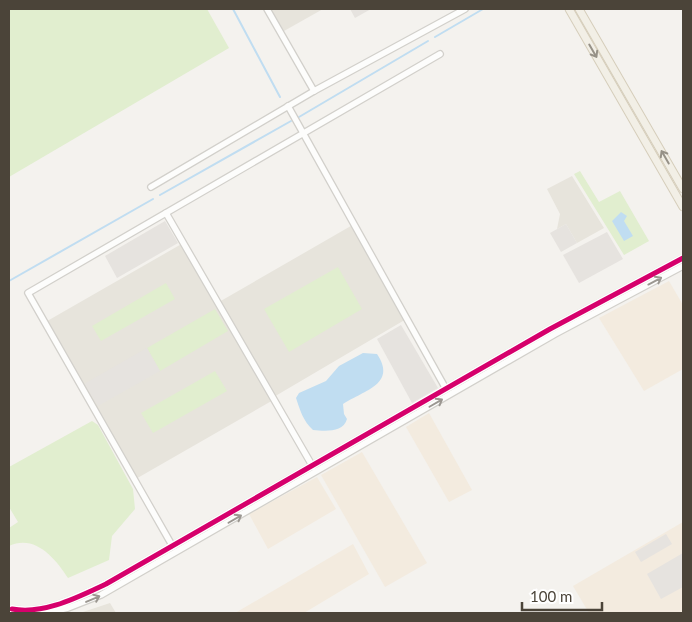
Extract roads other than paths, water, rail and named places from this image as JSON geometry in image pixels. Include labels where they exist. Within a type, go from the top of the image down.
[{"type":"main road","points":[[569,9],[683,207]]},
{"type":"main road","points":[[579,9],[683,189]]},
{"type":"street","points":[[267,9],[314,91]]},
{"type":"street","points":[[447,9],[452,16]]},
{"type":"street","points":[[150,187],[314,91],[465,9]]},
{"type":"street","points":[[173,547],[28,293],[440,54]]},
{"type":"street","points":[[288,106],[446,389]]},
{"type":"street","points":[[166,213],[313,467]]},
{"type":"street","points":[[12,610],[30,610],[67,601],[106,584],[582,311],[683,258]]},
{"type":"street","points":[[47,613],[68,608],[101,595],[555,334],[683,266]]},
{"type":"water","points":[[621,212],[627,216],[624,221],[633,236],[624,241],[612,221]]},
{"type":"water","points":[[363,353],[377,354],[382,364],[383,372],[381,379],[369,390],[343,404],[344,414],[347,419],[342,427],[333,430],[313,430],[300,411],[296,398],[299,393],[326,381],[339,366]]},
{"type":"waterway","points":[[233,9],[280,97]]},
{"type":"waterway","points":[[435,37],[483,9]]},
{"type":"waterway","points":[[299,117],[428,41]]},
{"type":"waterway","points":[[160,195],[291,121]]},
{"type":"waterway","points":[[9,281],[153,199]]}]
